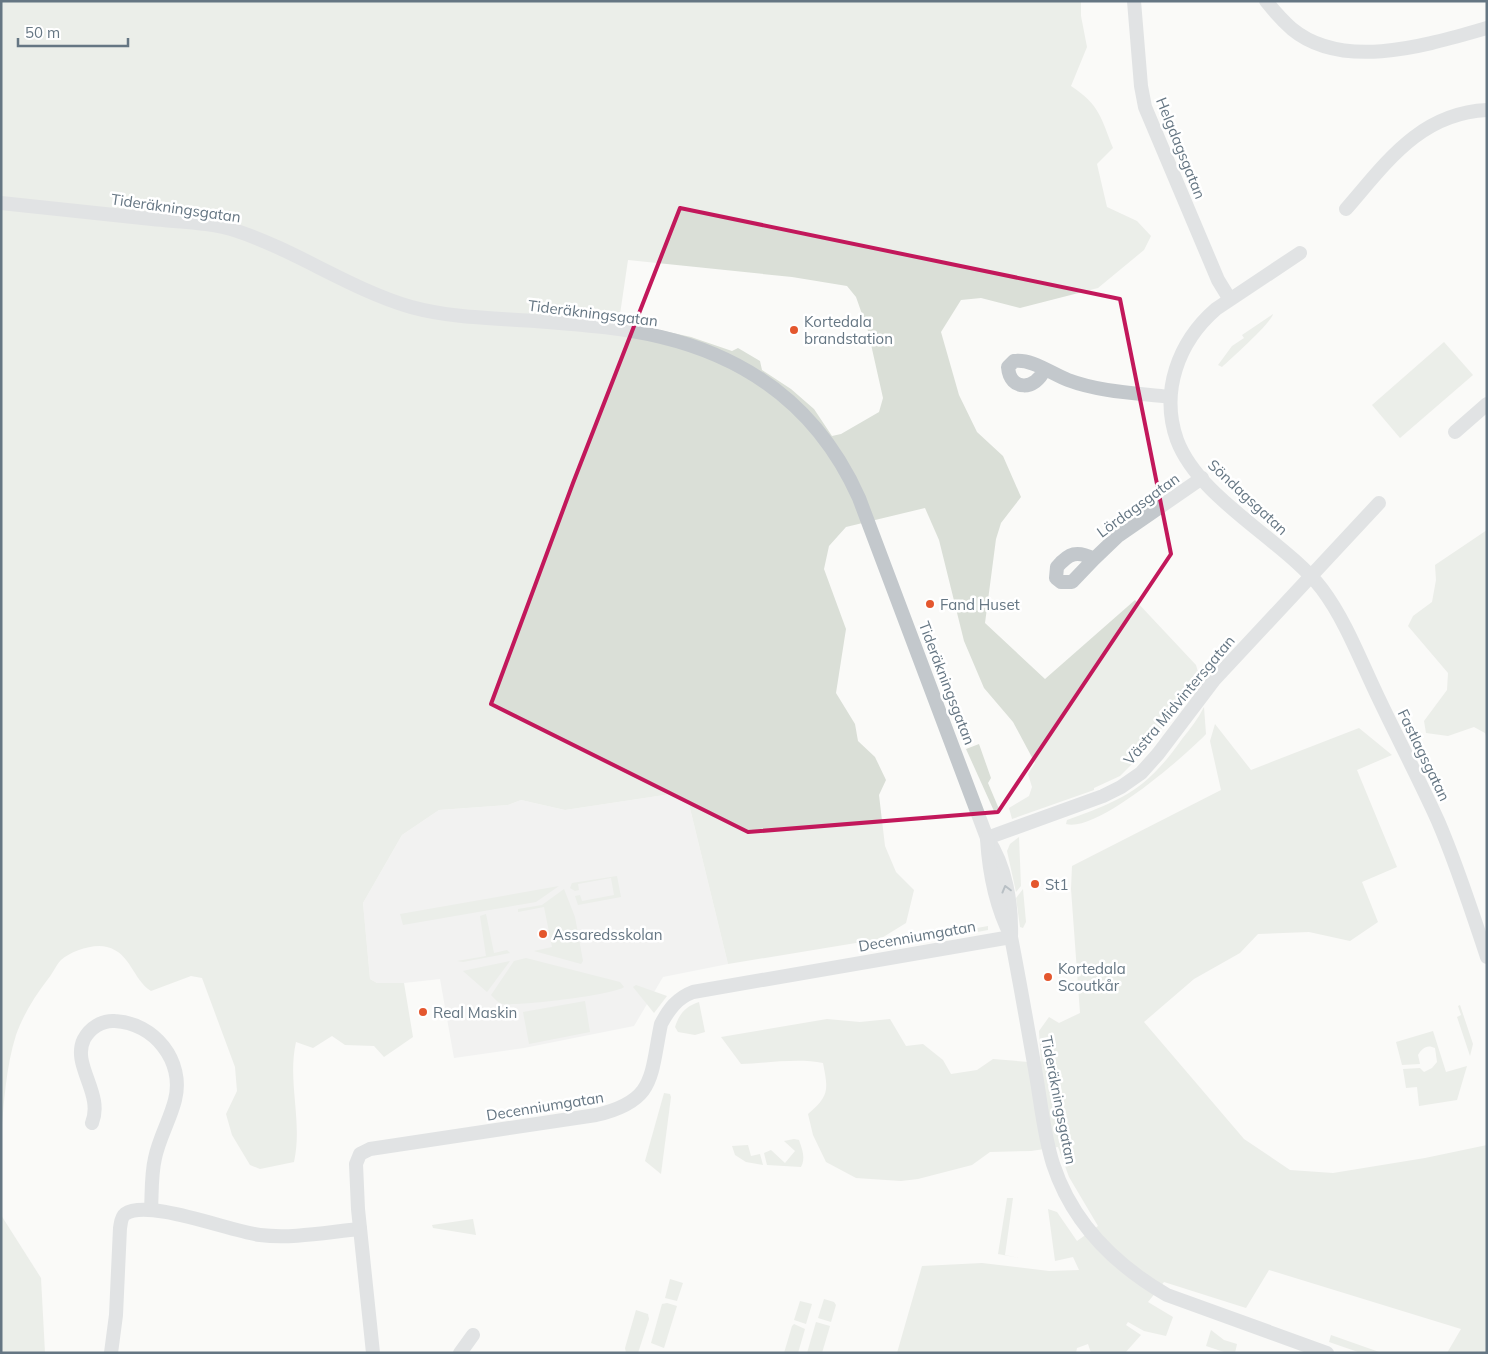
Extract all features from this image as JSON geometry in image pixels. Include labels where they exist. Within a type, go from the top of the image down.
[{"type":"street","name":"Helgdagsgatan","points":[[1134,1],[1141,86],[1145,107],[1218,280],[1229,298]]},
{"type":"street","points":[[1266,1],[1293,30],[1312,41],[1336,49],[1362,53],[1391,51],[1487,28]]},
{"type":"street","points":[[1346,209],[1380,170],[1411,138],[1423,129],[1443,118],[1487,110]]},
{"type":"street","name":"Tideräkningsgatan","points":[[1,203],[189,223],[234,230],[347,282],[410,306],[476,318],[611,328],[662,337],[721,358],[779,391],[802,411],[817,428],[851,479],[885,564],[987,838],[997,853],[1012,915],[1011,937],[1052,1162],[1071,1203],[1099,1242],[1121,1264],[1145,1282],[1167,1295],[1327,1353]]},
{"type":"street","name":"Söndagsgatan","points":[[1300,252],[1229,298],[1204,319],[1177,361],[1170,397],[1171,416],[1177,440],[1182,452],[1202,478],[1311,576]]},
{"type":"street","points":[[1044,370],[1093,387],[1170,397]]},
{"type":"street","points":[[1455,432],[1487,404]]},
{"type":"street","name":"Lördagsgatan","points":[[1094,559],[1118,536],[1202,478]]},
{"type":"street","name":"Västra Midvintersgatan","points":[[987,838],[1102,796],[1122,787],[1141,773],[1158,754],[1214,680],[1379,503]]},
{"type":"street","name":"Fastlagsgatan","points":[[1311,576],[1336,611],[1438,821],[1487,957]]},
{"type":"street","name":"Decenniumgatan","points":[[373,1353],[360,1229],[356,1164],[360,1154],[370,1149],[596,1115],[624,1107],[640,1095],[650,1079],[661,1024],[670,1009],[684,996],[703,989],[1011,937]]},
{"type":"street","points":[[92,1123],[95,1116],[94,1096],[81,1056],[84,1040],[93,1028],[112,1020],[129,1023],[145,1029],[159,1040],[169,1056],[177,1082],[175,1100],[155,1158],[151,1210]]},
{"type":"street","points":[[111,1353],[116,1315],[121,1220],[125,1214],[151,1210],[260,1235],[360,1229]]},
{"type":"street","points":[[460,1353],[473,1335]]},
{"type":"highlighted area","points":[[680,208],[1120,299],[1171,554],[998,812],[748,832],[491,704],[573,483]]},
{"type":"shaded area","points":[[1,1],[1081,1],[1081,16],[1087,47],[1071,86],[1094,106],[1102,120],[1113,148],[1097,164],[1107,207],[1137,221],[1151,236],[1144,250],[1098,288],[1020,308],[981,298],[961,300],[941,332],[959,395],[977,432],[1003,456],[1021,497],[1001,523],[996,539],[985,623],[1045,679],[1135,600],[1196,665],[1200,679],[1142,754],[1120,776],[1094,788],[1094,790],[1012,819],[1009,808],[1029,796],[1032,787],[1028,774],[1035,763],[1013,722],[984,688],[964,641],[939,540],[925,508],[846,527],[829,546],[824,569],[846,629],[836,693],[855,724],[858,741],[875,757],[886,780],[879,795],[885,846],[896,872],[914,890],[906,923],[880,939],[728,964],[688,800],[671,794],[565,810],[521,800],[508,805],[439,810],[402,835],[363,903],[370,979],[377,983],[404,983],[413,1037],[384,1057],[374,1046],[345,1045],[332,1036],[313,1048],[296,1042],[293,1072],[297,1132],[294,1162],[260,1169],[250,1165],[232,1135],[226,1114],[237,1091],[235,1067],[202,978],[191,976],[151,991],[121,955],[115,950],[102,946],[83,949],[61,960],[38,992],[26,1013],[16,1035],[10,1059],[1,1136]],"holes":[[[628,260],[792,277],[847,286],[856,297],[868,331],[883,398],[879,412],[841,434],[832,436],[814,409],[791,389],[762,370],[760,361],[738,348],[732,351],[691,337],[619,321]]]},
{"type":"shaded area","points":[[1273,314],[1259,332],[1234,356],[1222,367],[1218,365],[1232,346],[1244,338],[1242,335]]},
{"type":"shaded area","points":[[1444,342],[1473,375],[1400,438],[1372,405]]},
{"type":"shaded area","points":[[1487,530],[1487,739],[1485,733],[1474,727],[1448,736],[1426,733],[1424,721],[1447,690],[1448,673],[1408,626],[1413,616],[1432,602],[1436,580],[1435,565]]},
{"type":"shaded area","points":[[1204,707],[1206,734],[1180,759],[1140,791],[1098,817],[1080,824],[1066,824],[1067,820],[1119,799],[1145,781],[1169,756],[1194,724]]},
{"type":"shaded area","points":[[1215,724],[1251,770],[1359,728],[1392,755],[1357,770],[1397,867],[1362,882],[1378,922],[1350,941],[1309,932],[1258,934],[1240,953],[1194,979],[1144,1022],[1244,1139],[1290,1170],[1333,1173],[1425,1158],[1487,1145],[1487,1353],[1447,1353],[1461,1329],[1269,1270],[1246,1308],[1164,1282],[1148,1302],[1173,1317],[1166,1336],[1144,1331],[1128,1322],[1126,1325],[1141,1335],[1125,1353],[1091,1353],[1088,1344],[1077,1348],[1076,1353],[897,1353],[922,1266],[982,1263],[1049,1271],[1079,1270],[1073,1257],[1055,1261],[1048,1209],[1057,1212],[1077,1241],[1098,1226],[1069,1177],[1058,1147],[1031,1151],[990,1152],[972,1165],[918,1179],[901,1181],[856,1178],[826,1162],[813,1135],[808,1114],[820,1102],[826,1092],[823,1063],[793,1061],[741,1064],[721,1037],[827,1019],[860,1022],[890,1019],[906,1046],[923,1044],[943,1060],[951,1074],[977,1070],[993,1059],[1041,1063],[1039,1031],[1049,1017],[1059,1023],[1080,1013],[1071,889],[1072,866],[1221,790],[1210,741]]},
{"type":"shaded area","points":[[979,744],[991,778],[988,783],[999,809],[994,811],[966,749]]},
{"type":"shaded area","name":"Assaredsskolan","points":[[671,794],[688,800],[728,964],[663,977],[634,1026],[524,1048],[454,1058],[440,979],[404,983],[377,983],[370,979],[363,903],[402,835],[439,810],[508,805],[521,800],[565,810]]},
{"type":"shaded area","points":[[1019,837],[1021,886],[1016,892],[1007,851],[1010,844]]},
{"type":"shaded area","points":[[617,876],[621,897],[578,905],[575,896],[580,895],[582,901],[614,895],[611,878],[578,884],[579,890],[575,891],[570,888],[572,883]]},
{"type":"shaded area","points":[[559,886],[536,902],[403,925],[400,914]]},
{"type":"shaded area","points":[[564,889],[575,917],[583,961],[581,964],[534,951],[552,947],[544,907],[518,912],[518,909],[542,905]]},
{"type":"shaded area","points":[[1023,889],[1026,922],[1023,928],[1020,927],[1016,898]]},
{"type":"shaded area","points":[[486,914],[494,953],[507,950],[510,953],[463,962],[457,961],[486,956],[480,916]]},
{"type":"shaded area","points":[[988,926],[988,930],[934,940],[933,936]]},
{"type":"shaded area","points":[[526,958],[620,982],[624,987],[603,993],[566,999],[512,1004],[500,1003],[491,995],[514,961]]},
{"type":"shaded area","points":[[510,961],[487,992],[463,971],[467,970]]},
{"type":"shaded area","points":[[636,985],[667,996],[654,1013],[633,987]]},
{"type":"shaded area","points":[[585,1001],[590,1032],[529,1044],[523,1012]]},
{"type":"shaded area","points":[[699,1002],[705,1032],[695,1035],[678,1032],[675,1027],[681,1014],[690,1006]]},
{"type":"shaded area","points":[[1460,1005],[1473,1044],[1470,1056],[1457,1017],[1461,1015],[1458,1006]]},
{"type":"shaded area","points":[[1433,1031],[1446,1072],[1467,1066],[1457,1100],[1419,1106],[1417,1087],[1406,1088],[1403,1069],[1420,1068],[1424,1072],[1432,1068],[1437,1062],[1435,1048],[1425,1047],[1421,1050],[1418,1055],[1420,1064],[1402,1065],[1396,1042]]},
{"type":"shaded area","points":[[664,1093],[670,1094],[671,1097],[661,1174],[645,1161]]},
{"type":"shaded area","points":[[799,1140],[802,1150],[803,1160],[801,1167],[767,1165],[764,1153],[771,1150],[785,1163],[795,1151],[784,1141]]},
{"type":"shaded area","points":[[748,1145],[751,1156],[760,1154],[763,1165],[746,1162],[735,1155],[732,1146]]},
{"type":"shaded area","points":[[1007,1198],[1013,1198],[1005,1255],[1019,1258],[998,1254]]},
{"type":"shaded area","points":[[1,1215],[41,1278],[45,1353],[1,1353]]},
{"type":"shaded area","points":[[473,1219],[476,1235],[433,1228],[432,1225]]},
{"type":"shaded area","points":[[670,1279],[683,1283],[677,1301],[665,1298]]},
{"type":"shaded area","points":[[824,1299],[834,1302],[836,1305],[831,1322],[818,1318]]},
{"type":"shaded area","points":[[800,1301],[812,1304],[806,1324],[794,1320]]},
{"type":"shaded area","points":[[667,1303],[677,1306],[664,1348],[651,1343],[662,1304]]},
{"type":"shaded area","points":[[636,1310],[648,1314],[649,1319],[638,1353],[626,1353],[625,1348]]},
{"type":"shaded area","points":[[816,1322],[830,1326],[822,1353],[807,1353]]},
{"type":"shaded area","points":[[794,1324],[805,1329],[798,1353],[784,1353],[792,1326]]},
{"type":"shaded area","points":[[1211,1330],[1224,1340],[1237,1344],[1235,1353],[1227,1353],[1206,1346]]},
{"type":"shaded area","points":[[1331,1335],[1382,1353],[1361,1353],[1329,1342]]},
{"type":"place","name":"Kortedala brandstation","points":[[794,330]]},
{"type":"place","name":"Fand Huset","points":[[930,604]]},
{"type":"place","name":"St1","points":[[1035,884]]},
{"type":"place","name":"Assaredsskolan","points":[[543,934]]},
{"type":"place","name":"Kortedala Scoutkår","points":[[1048,977]]},
{"type":"place","name":"Real Maskin","points":[[423,1012]]}]
